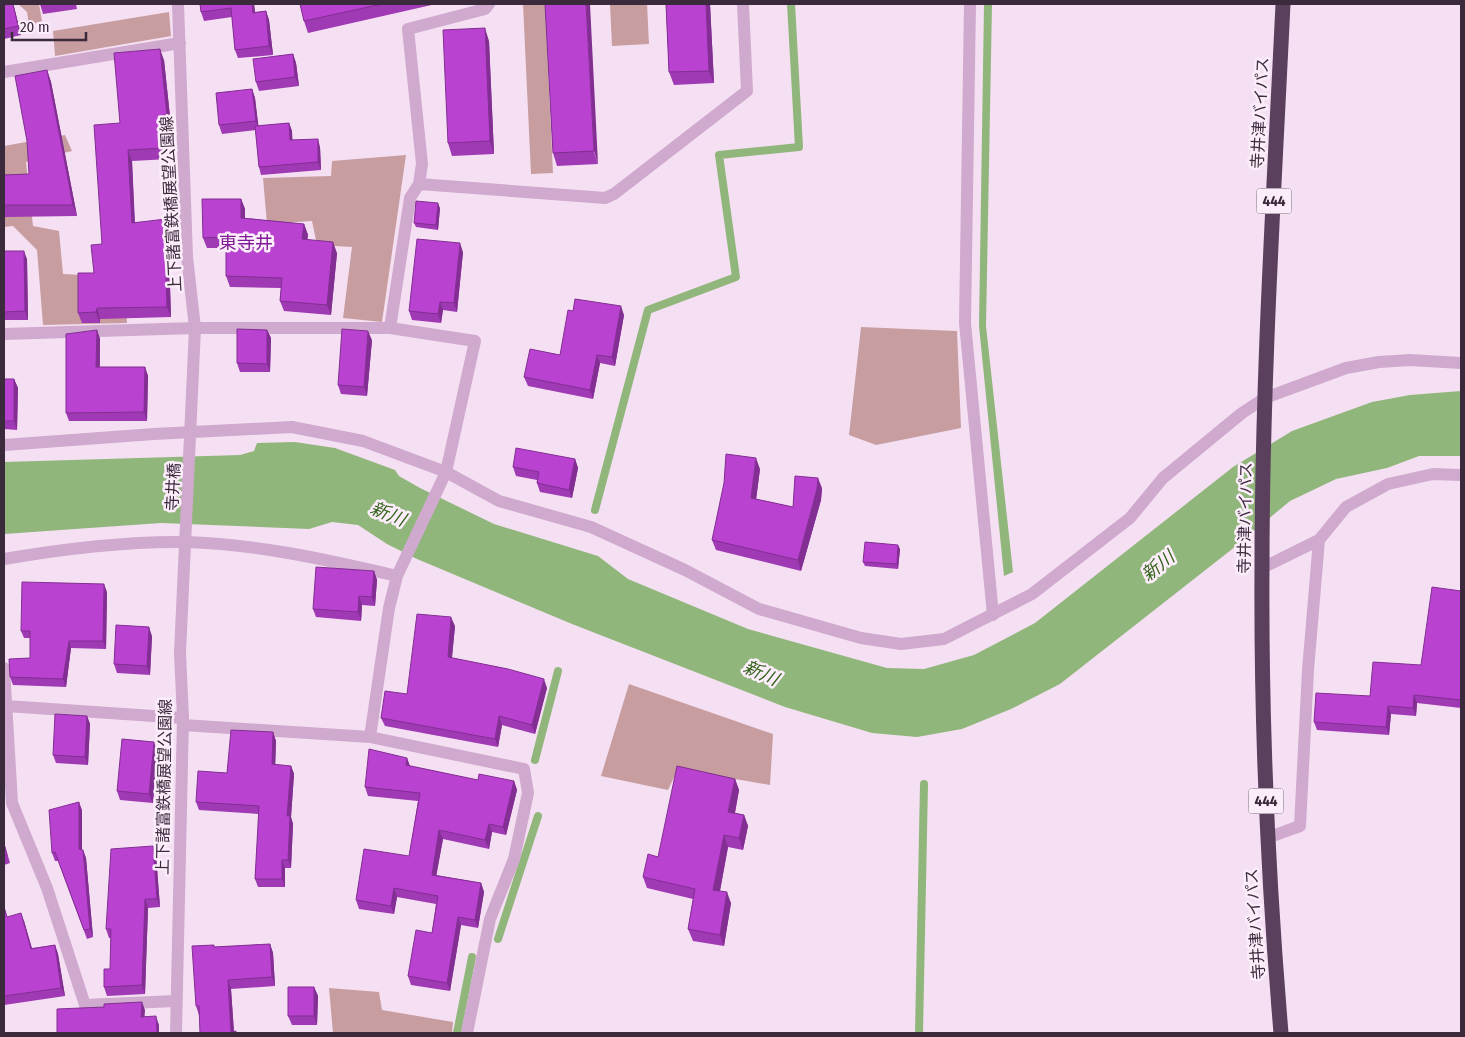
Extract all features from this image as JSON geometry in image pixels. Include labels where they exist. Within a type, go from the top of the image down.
[{"type":"highway","name":"寺井津バイパス","points":[[1281,1033],[1267,838],[1262,568],[1265,398],[1283,4]]},
{"type":"street","name":"上下諸富鉄橋展望公園線","points":[[178,4],[187,257],[195,328],[192,433]]},
{"type":"street","points":[[390,328],[410,198],[419,184],[422,164],[408,29],[485,9],[489,4]]},
{"type":"street","points":[[419,184],[605,198],[614,194],[747,90],[743,4]]},
{"type":"street","points":[[970,4],[966,323],[993,615]]},
{"type":"street","points":[[4,72],[180,43]]},
{"type":"street","points":[[4,334],[195,328],[390,328],[475,341],[444,476],[399,571],[389,608],[370,737]]},
{"type":"street","points":[[4,445],[292,427],[363,441],[499,501],[591,527],[685,570],[760,609],[861,638],[901,644],[944,638],[1032,594],[1130,518],[1163,478],[1242,413],[1265,398],[1346,368],[1379,362],[1410,360],[1461,363]]},
{"type":"street","name":"寺井橋","points":[[186,542],[192,433]]},
{"type":"street","points":[[1262,568],[1319,540],[1346,507],[1388,484],[1433,474],[1461,475]]},
{"type":"street","points":[[1267,838],[1300,826],[1308,670],[1319,540]]},
{"type":"street","name":"上下諸富鉄橋展望公園線","points":[[176,1033],[183,722],[180,653],[186,542]]},
{"type":"street","points":[[4,559],[66,548],[186,542],[295,553],[399,571]]},
{"type":"street","points":[[4,668],[12,803],[46,888],[85,1005],[176,1001]]},
{"type":"street","points":[[6,706],[370,737],[524,769],[528,792],[514,859],[490,919],[467,1033]]},
{"type":"shaded area","points":[[18,4],[39,4],[42,21],[29,25],[27,12]]},
{"type":"shaded area","points":[[523,4],[545,4],[553,173],[531,174]]},
{"type":"shaded area","points":[[610,4],[647,4],[649,44],[612,46]]},
{"type":"shaded area","points":[[169,12],[171,36],[55,56],[53,31]]},
{"type":"shaded area","points":[[65,135],[72,151],[26,162],[33,226],[59,231],[63,274],[125,277],[127,323],[43,325],[37,250],[13,226],[4,227],[4,146]]},
{"type":"shaded area","points":[[406,155],[382,322],[343,318],[352,247],[317,245],[312,221],[267,224],[263,178],[331,176],[332,161]]},
{"type":"shaded area","points":[[861,327],[957,331],[961,428],[876,445],[849,435]]},
{"type":"shaded area","points":[[629,684],[773,734],[770,785],[678,769],[668,790],[601,776]]},
{"type":"shaded area","points":[[329,988],[379,992],[382,1010],[453,1022],[452,1033],[333,1033]]},
{"type":"water","points":[[984,4],[992,4],[986,326],[1013,572],[1004,576],[979,326]]},
{"type":"water","name":"新川","points":[[1461,391],[1461,456],[1419,456],[1387,468],[1336,479],[1290,501],[1231,550],[1060,684],[1011,709],[962,729],[917,737],[872,733],[785,707],[572,624],[417,559],[387,544],[358,525],[332,522],[309,529],[161,523],[4,534],[4,462],[240,455],[254,451],[257,443],[295,442],[335,448],[395,470],[399,476],[420,488],[494,524],[598,556],[628,579],[748,629],[887,668],[924,669],[974,655],[1035,623],[1233,467],[1292,431],[1372,402],[1410,395]]},
{"type":"building","points":[[4,4],[13,4],[18,26],[4,29]]},
{"type":"building","points":[[200,4],[252,4],[253,13],[266,11],[269,46],[235,50],[231,8],[201,12]]},
{"type":"building","points":[[300,4],[382,4],[304,21]]},
{"type":"building","points":[[545,4],[586,4],[594,151],[553,153]]},
{"type":"building","points":[[666,4],[706,4],[709,71],[669,72]]},
{"type":"building","points":[[485,28],[490,141],[448,143],[443,30]]},
{"type":"building","points":[[160,49],[167,115],[163,115],[165,148],[128,150],[132,223],[166,219],[168,243],[165,244],[167,307],[97,308],[96,312],[78,313],[78,273],[94,273],[91,245],[102,244],[94,125],[120,123],[114,53]]},
{"type":"building","points":[[293,54],[295,77],[256,82],[253,59]]},
{"type":"building","points":[[47,70],[73,205],[4,205],[4,175],[29,174],[27,141],[15,76]]},
{"type":"building","points":[[252,89],[256,121],[219,125],[216,93]]},
{"type":"building","points":[[289,123],[290,140],[318,139],[318,162],[259,167],[255,126]]},
{"type":"building","points":[[202,199],[241,199],[241,218],[304,224],[302,239],[333,242],[327,305],[280,301],[282,278],[226,276],[226,243],[224,243],[224,237],[203,238]]},
{"type":"building","points":[[416,201],[438,203],[436,225],[414,223]]},
{"type":"building","points":[[417,239],[460,243],[454,303],[440,302],[438,314],[409,311]]},
{"type":"building","points":[[4,251],[24,251],[25,311],[4,312]]},
{"type":"building","points":[[575,299],[621,306],[612,357],[597,355],[590,390],[524,377],[530,349],[560,355],[568,310],[573,311]]},
{"type":"building","points":[[237,329],[267,330],[267,364],[237,363]]},
{"type":"building","points":[[342,329],[368,331],[364,387],[338,385]]},
{"type":"building","points":[[97,330],[96,367],[145,367],[144,412],[66,413],[66,334]]},
{"type":"building","points":[[4,379],[14,379],[14,421],[4,421]]},
{"type":"building","points":[[516,448],[575,459],[569,490],[537,483],[539,472],[513,467]]},
{"type":"building","points":[[726,454],[756,458],[751,498],[793,507],[795,476],[818,478],[817,489],[798,560],[712,540],[724,483]]},
{"type":"building","points":[[865,542],[898,545],[897,564],[863,562]]},
{"type":"building","points":[[316,567],[374,571],[372,597],[359,596],[358,612],[313,609]]},
{"type":"building","points":[[22,582],[104,584],[103,641],[69,641],[63,679],[10,677],[9,659],[30,658],[30,631],[21,631]]},
{"type":"building","points":[[1432,587],[1461,591],[1461,700],[1414,695],[1413,708],[1388,706],[1386,727],[1314,722],[1316,693],[1370,696],[1373,662],[1421,665]]},
{"type":"building","points":[[417,614],[451,617],[448,657],[508,669],[544,679],[532,725],[499,716],[495,739],[381,718],[385,691],[407,694]]},
{"type":"building","points":[[116,625],[149,627],[147,666],[114,664]]},
{"type":"building","points":[[55,714],[87,716],[85,757],[53,755]]},
{"type":"building","points":[[231,730],[273,732],[272,764],[291,766],[287,816],[290,816],[288,860],[282,860],[282,879],[255,879],[259,806],[196,802],[198,771],[227,773]]},
{"type":"building","points":[[122,739],[154,742],[149,794],[117,791]]},
{"type":"building","points":[[369,749],[407,758],[406,765],[478,780],[479,774],[514,781],[503,827],[489,824],[485,840],[439,830],[432,875],[481,883],[475,920],[458,917],[447,983],[408,976],[416,930],[432,933],[438,896],[394,888],[391,906],[356,900],[364,849],[409,856],[420,793],[365,787]]},
{"type":"building","points":[[677,766],[735,779],[728,812],[744,815],[739,838],[724,835],[713,890],[727,892],[720,935],[688,929],[695,889],[643,877],[648,854],[658,857]]},
{"type":"building","points":[[79,802],[79,849],[83,850],[90,929],[84,930],[55,852],[52,853],[49,810]]},
{"type":"building","points":[[4,844],[7,855],[4,855]]},
{"type":"building","points":[[153,846],[157,899],[145,899],[142,985],[104,987],[104,969],[110,969],[111,929],[106,929],[111,849]]},
{"type":"building","points":[[4,907],[7,917],[21,913],[31,949],[55,945],[61,988],[4,996]]},
{"type":"building","points":[[270,944],[272,977],[228,980],[231,1032],[236,1031],[236,1033],[200,1033],[199,1006],[196,1006],[192,946],[214,945],[214,947]]},
{"type":"building","points":[[288,987],[314,987],[314,1016],[288,1016]]},
{"type":"building","points":[[142,1002],[141,1017],[156,1016],[157,1033],[57,1033],[57,1009],[104,1007],[104,1004]]},
{"type":"waterway","points":[[595,510],[648,310],[736,277],[719,155],[799,147],[791,4]]},
{"type":"waterway","points":[[535,760],[558,671]]},
{"type":"waterway","points":[[919,1033],[924,784]]},
{"type":"waterway","points":[[498,939],[538,816]]},
{"type":"waterway","points":[[457,1033],[472,957]]},
{"type":"district","name":"東寺井","points":[[246,243]]}]
